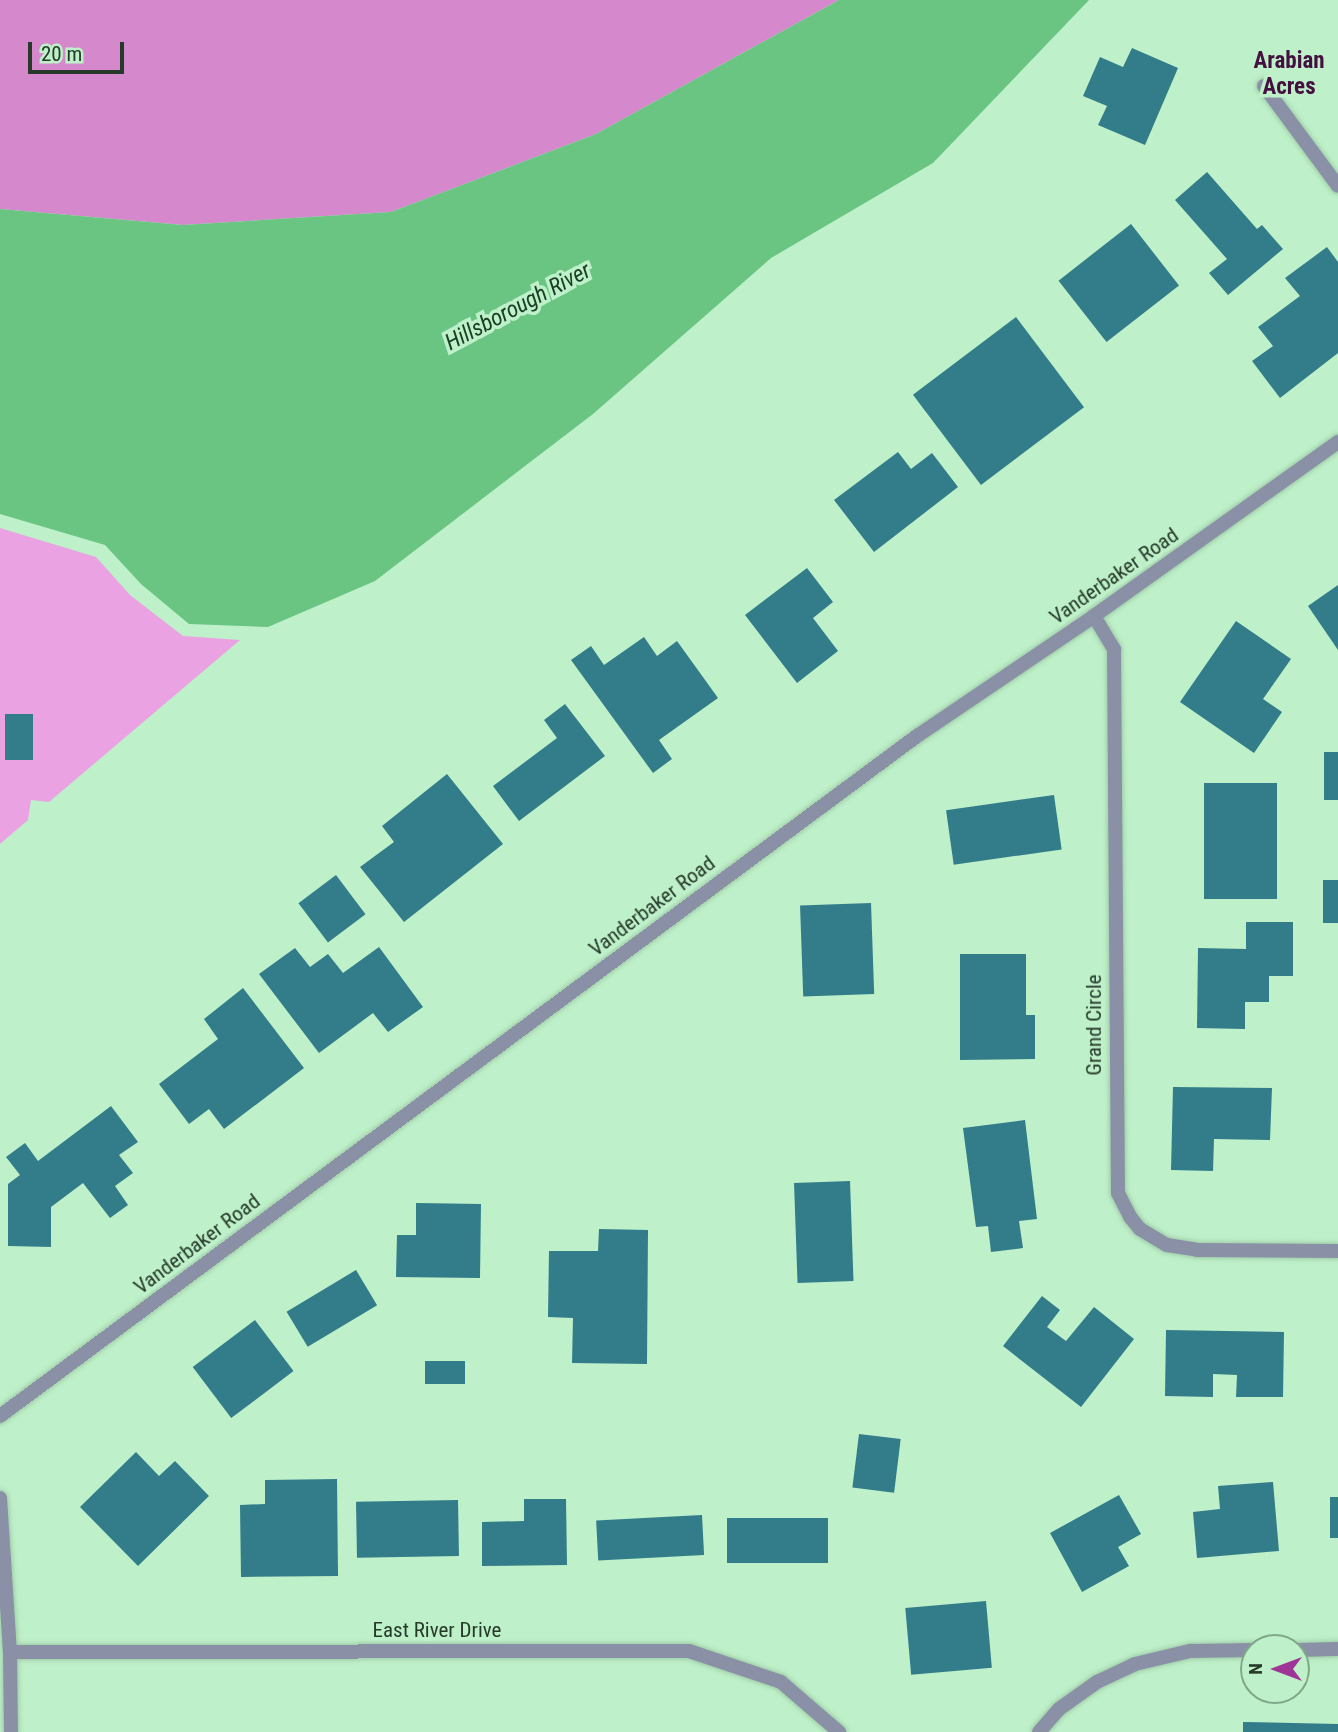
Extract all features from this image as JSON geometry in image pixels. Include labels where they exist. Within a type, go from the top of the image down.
[{"type":"street","points":[[1264,86],[1338,186]]},
{"type":"street","name":"Vanderbaker Road","points":[[0,1416],[917,736],[1094,616],[1338,442]]},
{"type":"street","name":"Grand Circle","points":[[1094,616],[1114,649],[1118,1193],[1140,1229],[1167,1245],[1197,1250],[1338,1251]]},
{"type":"street","points":[[0,1498],[10,1652],[10,1732]]},
{"type":"street","points":[[1310,1650],[1338,1649]]},
{"type":"street","points":[[1039,1732],[1059,1709],[1097,1682],[1135,1664],[1190,1651],[1240,1650]]},
{"type":"street","name":"East River Drive","points":[[10,1652],[689,1651],[781,1682],[839,1732]]},
{"type":"shaded area","points":[[0,0],[839,0],[596,134],[391,212],[183,225],[0,209]]},
{"type":"shaded area","points":[[0,528],[96,557],[130,595],[183,636],[240,640],[49,802],[31,800],[28,820],[0,844]]},
{"type":"water","name":"Hillsborough River","points":[[839,0],[1089,0],[933,163],[771,258],[593,414],[375,581],[268,627],[189,624],[141,584],[105,545],[0,514],[0,209],[183,225],[391,212],[596,134]]},
{"type":"building","points":[[1132,48],[1178,68],[1145,145],[1098,125],[1107,106],[1083,96],[1100,57],[1123,67]]},
{"type":"building","points":[[1207,172],[1257,229],[1262,225],[1283,249],[1228,295],[1209,273],[1227,259],[1175,200]]},
{"type":"building","points":[[1131,224],[1179,285],[1107,342],[1059,281]]},
{"type":"building","points":[[1327,247],[1338,262],[1338,353],[1280,398],[1252,361],[1273,346],[1258,327],[1300,296],[1285,278]]},
{"type":"building","points":[[1016,317],[1084,407],[981,485],[913,395]]},
{"type":"building","points":[[898,452],[911,469],[932,453],[958,487],[874,552],[834,500]]},
{"type":"building","points":[[807,568],[833,602],[813,618],[838,651],[797,683],[745,615]]},
{"type":"building","points":[[1338,585],[1338,650],[1308,606]]},
{"type":"building","points":[[1236,621],[1291,659],[1263,699],[1282,712],[1254,753],[1180,702]]},
{"type":"building","points":[[644,637],[657,656],[677,641],[718,698],[659,740],[672,759],[653,773],[571,660],[591,646],[604,665]]},
{"type":"building","points":[[565,704],[605,756],[519,821],[493,786],[557,738],[544,720]]},
{"type":"building","points":[[5,714],[33,714],[33,760],[5,760]]},
{"type":"building","points":[[1324,752],[1338,752],[1338,800],[1324,800]]},
{"type":"building","points":[[447,774],[503,844],[404,922],[360,867],[394,842],[382,826]]},
{"type":"building","points":[[1204,783],[1277,783],[1277,899],[1204,899]]},
{"type":"building","points":[[1054,795],[1062,849],[954,865],[946,810]]},
{"type":"building","points":[[336,875],[365,914],[328,942],[298,903]]},
{"type":"building","points":[[1323,880],[1338,880],[1338,923],[1323,923]]},
{"type":"building","points":[[871,903],[874,994],[803,996],[800,905]]},
{"type":"building","points":[[1246,922],[1293,922],[1293,976],[1269,976],[1269,1002],[1245,1002],[1245,1029],[1197,1028],[1198,948],[1246,949]]},
{"type":"building","points":[[379,947],[423,1007],[388,1032],[373,1013],[319,1053],[259,974],[295,948],[310,967],[328,954],[343,973]]},
{"type":"building","points":[[960,954],[1026,954],[1026,1015],[1035,1015],[1035,1059],[960,1060]]},
{"type":"building","points":[[243,988],[304,1068],[224,1129],[209,1109],[189,1124],[159,1084],[218,1039],[204,1019]]},
{"type":"building","points":[[1173,1087],[1272,1088],[1270,1140],[1214,1139],[1213,1171],[1171,1170]]},
{"type":"building","points":[[111,1106],[138,1142],[119,1155],[133,1173],[115,1186],[128,1205],[110,1218],[83,1183],[51,1207],[51,1247],[8,1246],[8,1184],[20,1175],[6,1157],[25,1143],[38,1161]]},
{"type":"building","points":[[1025,1120],[1037,1219],[1019,1221],[1023,1248],[991,1252],[988,1226],[976,1227],[963,1128]]},
{"type":"building","points":[[850,1181],[853,1281],[798,1283],[794,1183]]},
{"type":"building","points":[[416,1203],[481,1204],[480,1278],[396,1277],[397,1235],[416,1235]]},
{"type":"building","points":[[599,1229],[648,1230],[647,1364],[572,1363],[573,1318],[548,1317],[549,1251],[598,1251]]},
{"type":"building","points":[[356,1270],[377,1305],[308,1347],[287,1312]]},
{"type":"building","points":[[1042,1296],[1060,1310],[1047,1327],[1066,1341],[1094,1307],[1134,1339],[1081,1407],[1003,1346]]},
{"type":"building","points":[[255,1320],[294,1371],[231,1418],[193,1367]]},
{"type":"building","points":[[1166,1330],[1284,1332],[1283,1397],[1236,1397],[1237,1375],[1213,1374],[1213,1397],[1165,1396]]},
{"type":"building","points":[[425,1361],[465,1361],[465,1384],[425,1384]]},
{"type":"building","points":[[859,1434],[901,1439],[894,1493],[852,1488]]},
{"type":"building","points":[[136,1452],[159,1476],[175,1461],[209,1496],[138,1566],[80,1507]]},
{"type":"building","points":[[337,1479],[338,1576],[241,1577],[240,1505],[265,1504],[265,1480]]},
{"type":"building","points":[[1273,1482],[1279,1551],[1197,1558],[1193,1512],[1220,1509],[1218,1486]]},
{"type":"building","points":[[1119,1495],[1141,1534],[1118,1547],[1129,1566],[1082,1592],[1050,1533]]},
{"type":"building","points":[[1330,1497],[1338,1497],[1338,1538],[1330,1538]]},
{"type":"building","points":[[524,1499],[566,1499],[567,1565],[482,1566],[482,1522],[524,1521]]},
{"type":"building","points":[[458,1500],[459,1556],[357,1558],[356,1502]]},
{"type":"building","points":[[702,1515],[704,1555],[598,1560],[596,1521]]},
{"type":"building","points":[[727,1518],[828,1518],[828,1563],[727,1563]]},
{"type":"building","points":[[986,1601],[992,1668],[911,1675],[905,1608]]},
{"type":"building","points":[[1243,1722],[1338,1724],[1338,1732],[1243,1732]]},
{"type":"district","name":"Arabian Acres","points":[[1289,74]]}]
